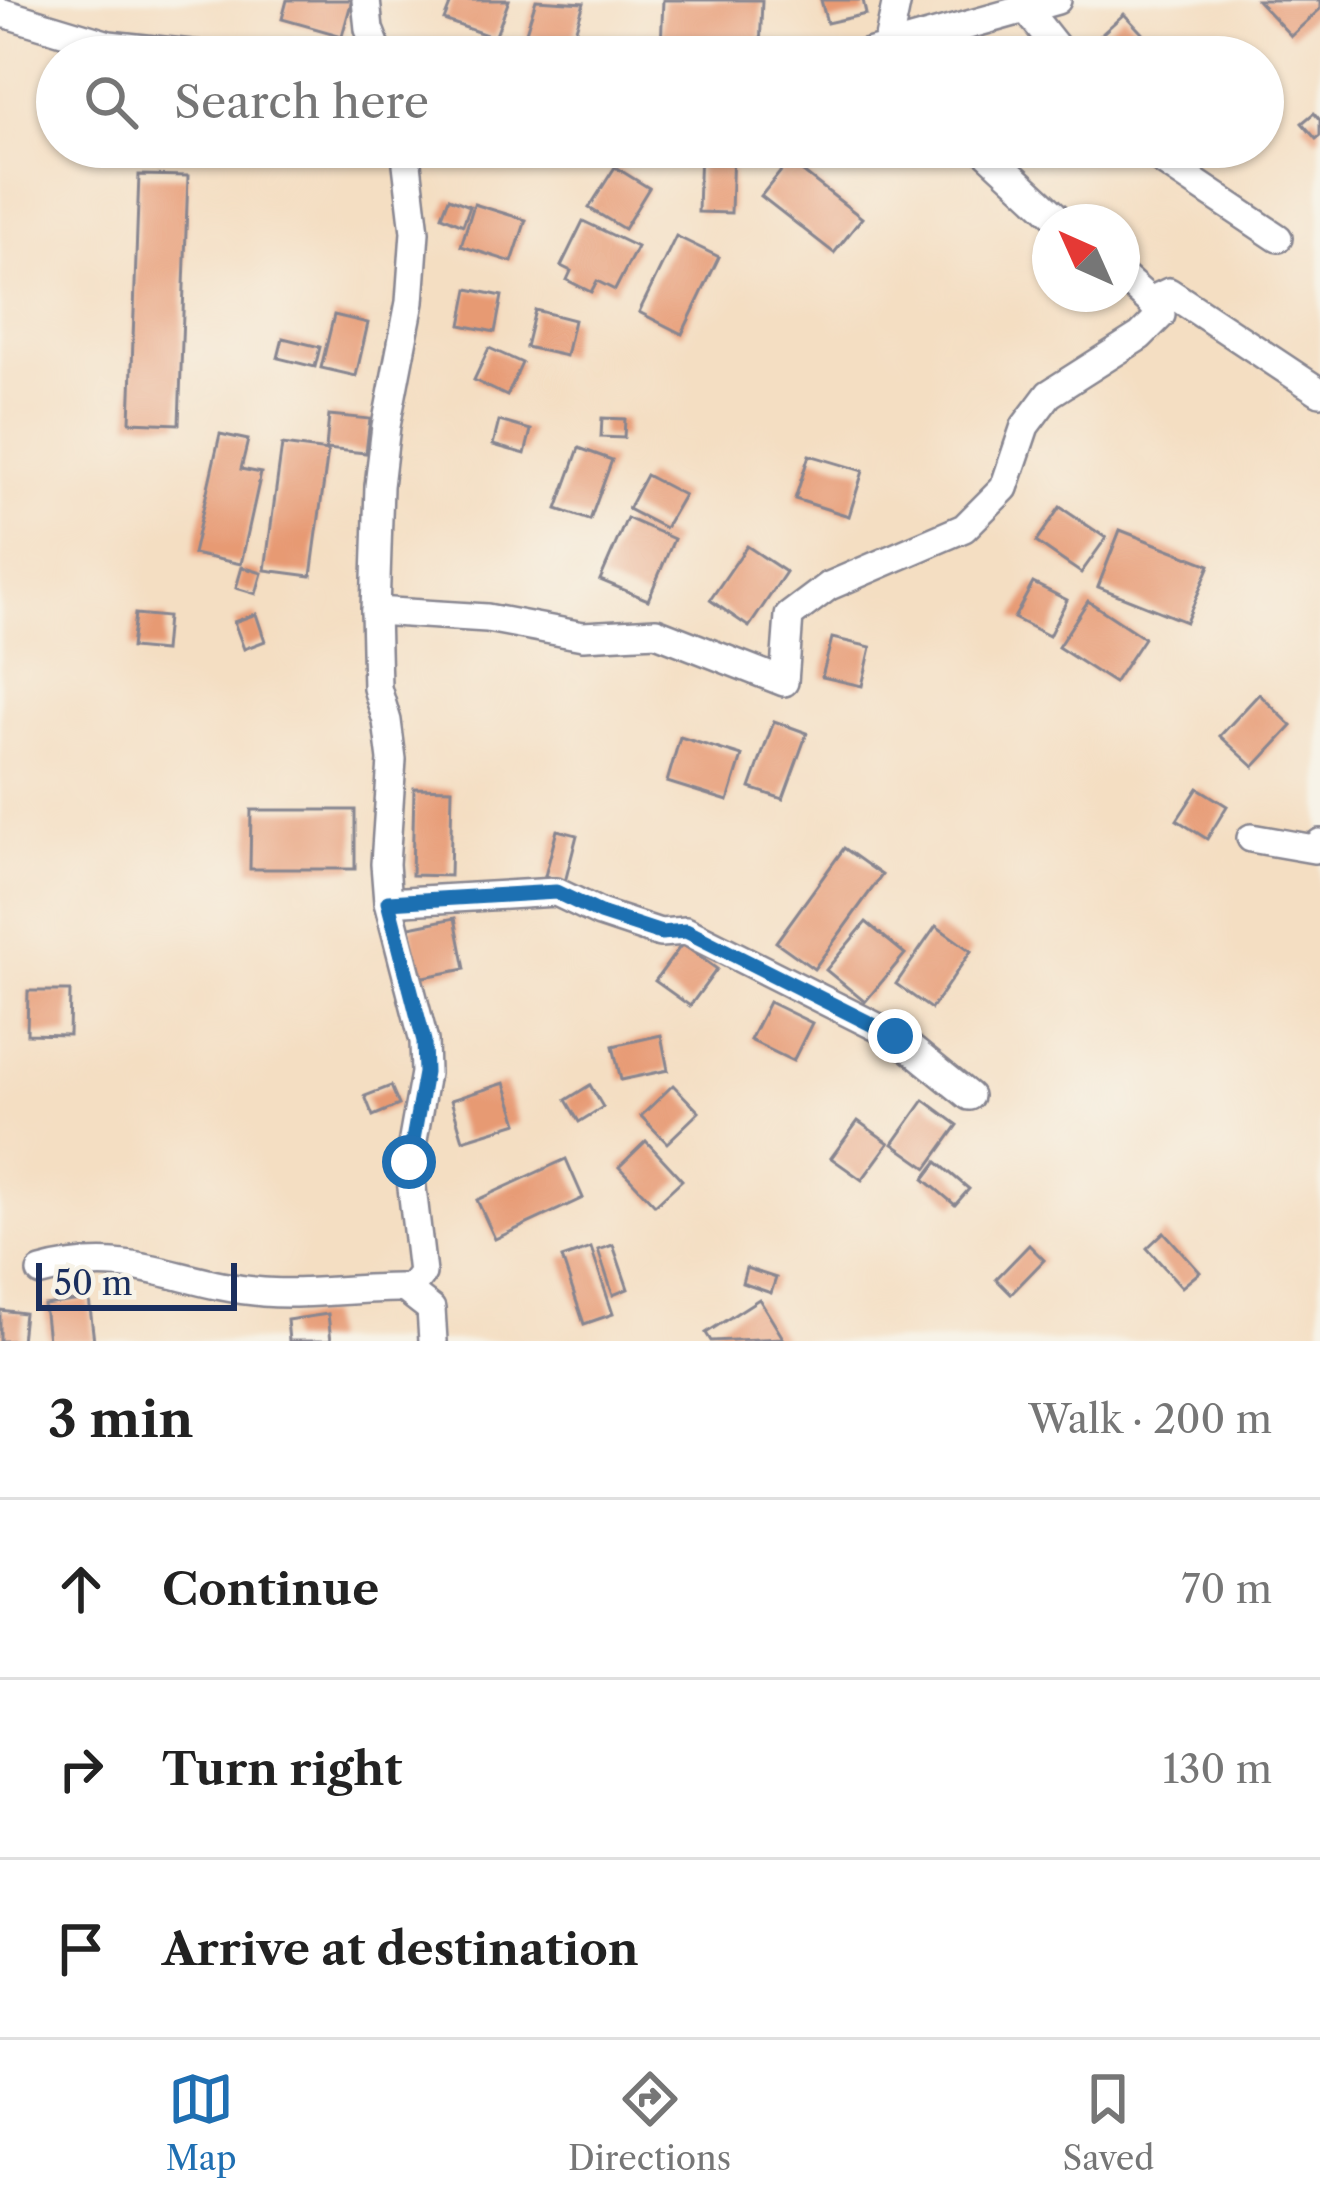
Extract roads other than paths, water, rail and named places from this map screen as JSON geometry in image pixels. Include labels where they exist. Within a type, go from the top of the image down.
[{"type":"street","points":[[366,0],[372,36]]},
{"type":"street","points":[[893,36],[897,0]]},
{"type":"street","points":[[940,36],[1057,0]]},
{"type":"street","points":[[1026,8],[1048,36]]},
{"type":"street","points":[[0,12],[79,36]]},
{"type":"street","points":[[41,1272],[122,1262],[264,1292],[404,1288],[422,1273],[409,1162],[425,1073],[424,1041],[388,902],[385,863],[392,760],[377,688],[375,611],[379,486],[410,302],[415,232],[407,168]]},
{"type":"street","points":[[1003,168],[1042,204]]},
{"type":"street","points":[[1173,168],[1278,238]]},
{"type":"street","points":[[375,611],[487,618],[583,636],[656,632],[784,682],[789,616],[829,586],[964,527],[1004,488],[1025,426],[1049,394],[1140,337],[1161,315],[1140,292]]},
{"type":"street","points":[[1150,301],[1169,292],[1320,392]]},
{"type":"street","points":[[1251,838],[1314,849],[1320,843]]},
{"type":"street","points":[[388,902],[556,892],[661,933],[686,931],[895,1036],[969,1096]]},
{"type":"street","points":[[404,1288],[431,1310],[433,1341]]}]
